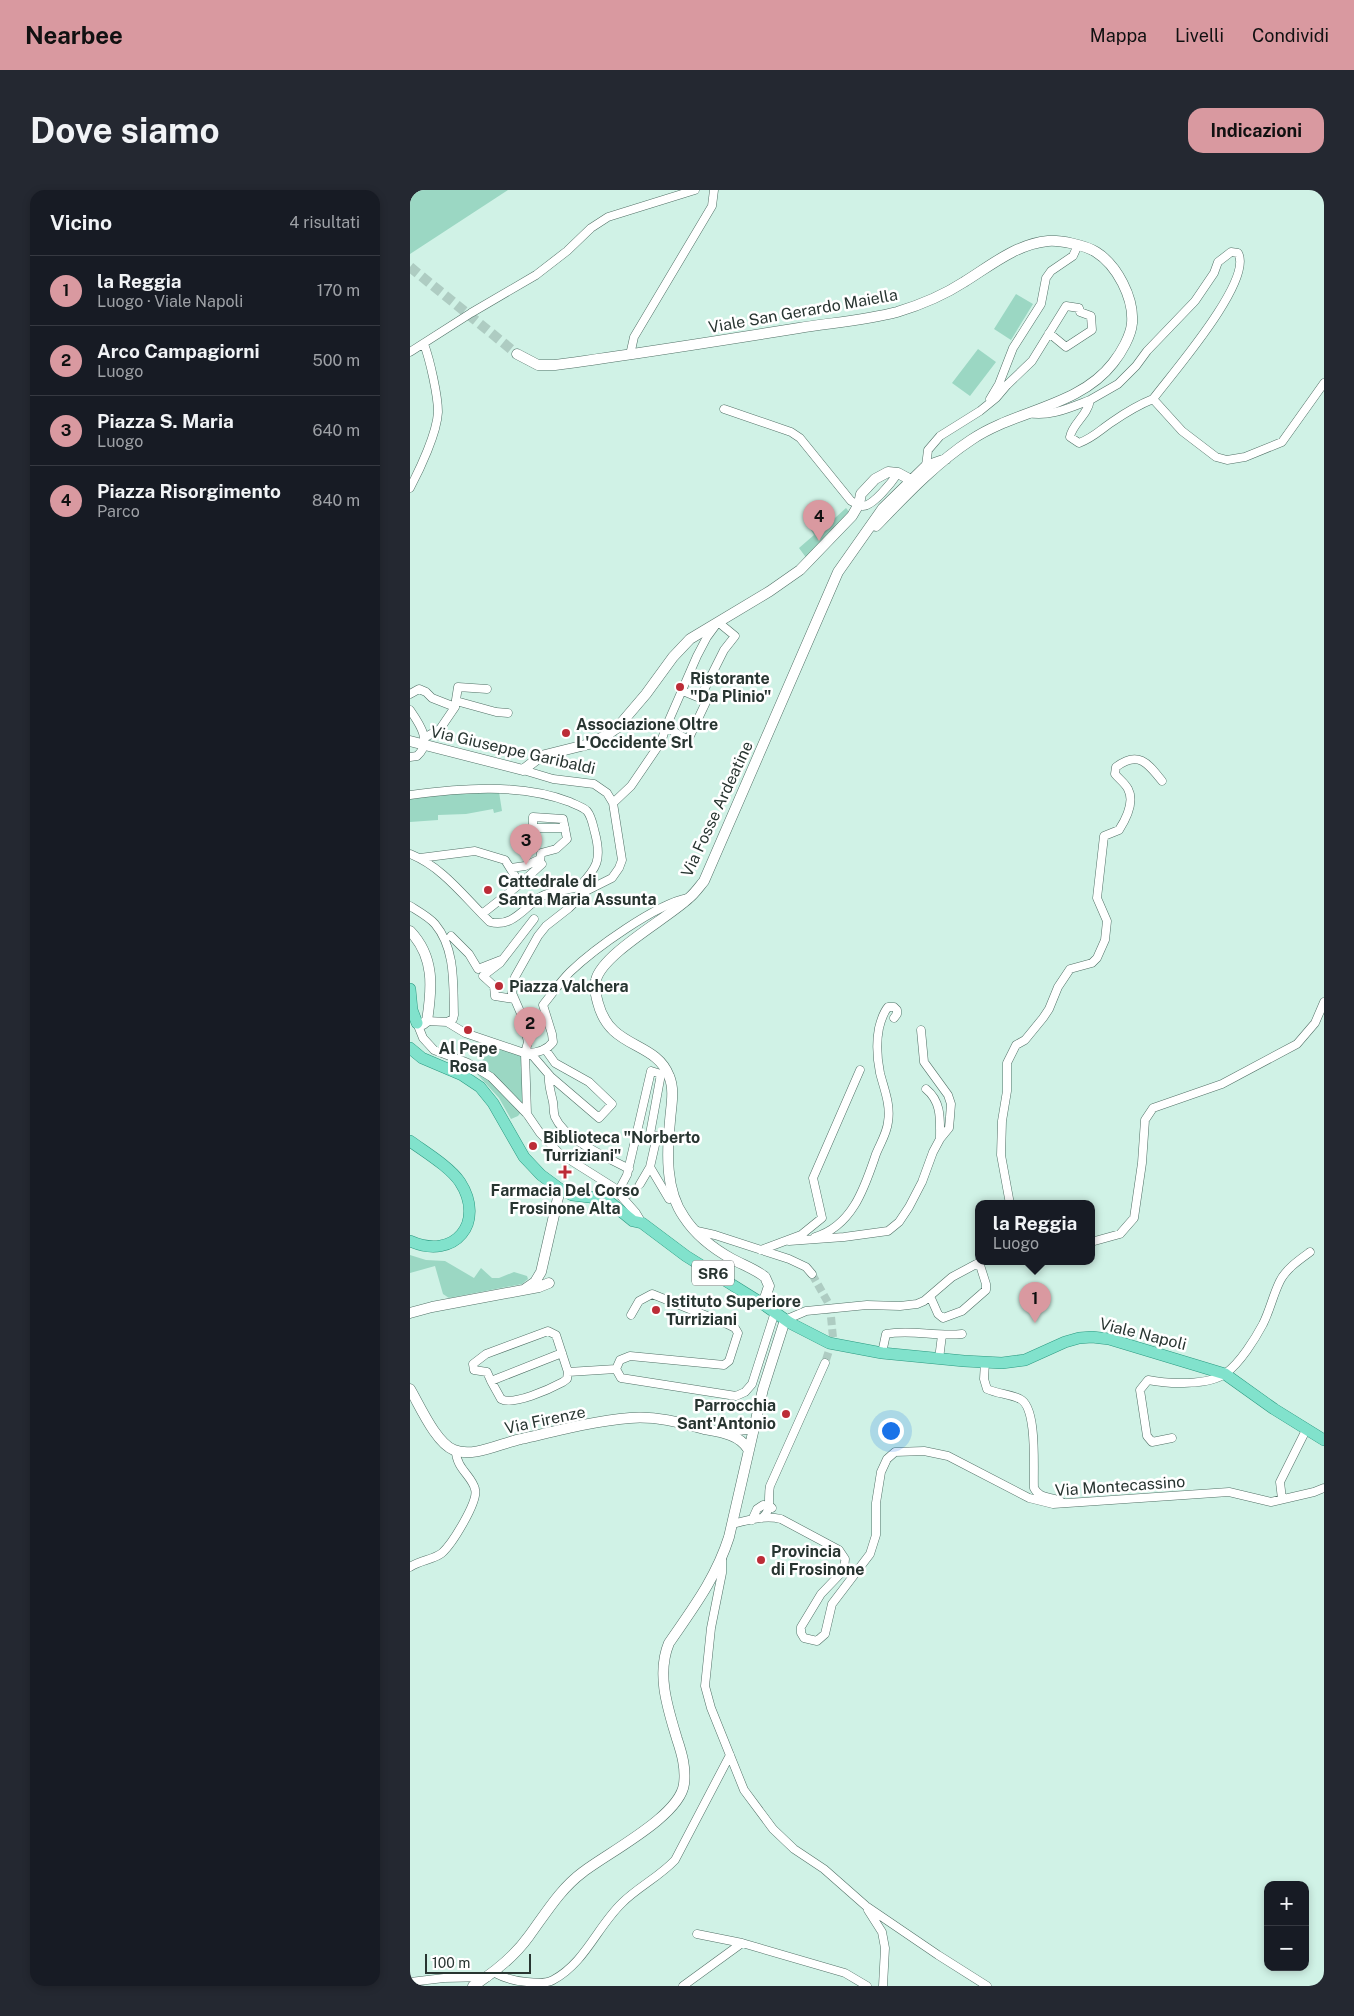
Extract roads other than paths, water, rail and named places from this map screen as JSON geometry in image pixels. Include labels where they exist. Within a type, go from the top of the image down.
[{"type":"main road","name":"Viale San Gerardo Maiella","points":[[518,354],[530,362],[545,366],[630,355],[896,312],[932,300],[1019,249],[1048,241],[1078,245],[1096,252],[1118,274],[1129,296],[1132,324],[1124,345],[1112,364],[1090,384],[1067,398],[1027,413],[972,439],[946,459],[926,466]]},
{"type":"main road","points":[[859,542],[946,459]]},
{"type":"main road","name":"Via Fosse Ardeatine","points":[[763,1304],[769,1286],[765,1277],[721,1252],[697,1232],[684,1217],[674,1197],[668,1159],[673,1088],[669,1075],[660,1060],[613,1032],[605,1021],[599,1007],[596,994],[596,980],[605,964],[623,948],[690,898],[704,881],[838,572],[883,508],[926,466]]},
{"type":"main road","points":[[523,770],[541,756],[589,744],[607,736],[625,720],[673,657],[690,639],[800,570],[852,516],[859,504],[861,494],[875,479],[888,472],[898,473],[911,480]]},
{"type":"main road","name":"Via Giuseppe Garibaldi","points":[[410,741],[424,741],[523,770]]},
{"type":"main road","points":[[410,931],[420,942],[430,968],[430,1001],[422,1022],[412,1010],[410,989]]},
{"type":"main road","points":[[410,1048],[422,1058],[462,1075],[480,1087],[493,1103],[524,1157],[536,1170],[560,1189],[572,1195],[606,1199],[632,1221],[642,1223]]},
{"type":"main road","points":[[410,1140],[453,1174],[460,1183],[469,1204],[469,1214],[467,1225],[461,1234],[449,1244],[433,1248],[422,1246],[410,1240]]},
{"type":"main road","points":[[524,1290],[535,1282],[542,1272],[560,1189]]},
{"type":"main road","name":"SR6","points":[[642,1223],[686,1256],[785,1320]]},
{"type":"main road","points":[[410,1313],[432,1307],[539,1287],[549,1283]]},
{"type":"main road","points":[[473,1986],[492,1975],[522,1944],[560,1893],[574,1879],[648,1827],[672,1808],[680,1798],[684,1786],[684,1764],[666,1696],[662,1668],[664,1655],[669,1643],[715,1574],[722,1558],[732,1524],[763,1389],[785,1320]]},
{"type":"main road","name":"Viale Napoli","points":[[785,1320],[829,1343],[882,1353],[985,1362],[1025,1360],[1065,1342],[1092,1337],[1109,1339],[1225,1374],[1306,1430],[1324,1440]]},
{"type":"main road","points":[[410,1389],[437,1435],[456,1451]]},
{"type":"main road","name":"Via Firenze","points":[[456,1451],[480,1450],[519,1439],[629,1418],[671,1419],[740,1440],[748,1448]]},
{"type":"main road","points":[[718,1432],[753,1428]]},
{"type":"street","points":[[410,352],[536,275],[567,251],[591,228],[608,217],[695,190]]},
{"type":"street","points":[[630,355],[634,337],[712,206],[714,190]]},
{"type":"street","points":[[987,404],[999,384],[1013,348],[1041,304],[1046,278],[1051,271],[1073,256],[1078,245]]},
{"type":"street","points":[[1027,413],[1041,416],[1050,415],[1090,400],[1118,384],[1195,302],[1214,274],[1218,262],[1231,252],[1238,253],[1241,258],[1240,268],[1234,288],[1222,307],[1153,399],[1139,405],[1110,423],[1092,439],[1079,443],[1070,437],[1070,432],[1083,416],[1090,400]]},
{"type":"street","points":[[926,466],[928,450],[940,436],[980,411],[996,398],[1006,385],[1032,361],[1048,333],[1066,306],[1079,308],[1080,312],[1091,316],[1092,330],[1066,347],[1048,333]]},
{"type":"street","points":[[410,488],[429,448],[438,412],[430,360],[424,344]]},
{"type":"street","points":[[1153,399],[1182,431],[1216,457],[1227,460],[1245,457],[1282,442],[1324,384]]},
{"type":"street","points":[[724,409],[791,432],[800,438],[851,501],[859,504]]},
{"type":"street","points":[[410,854],[420,858],[448,879],[490,922],[506,922],[522,913],[541,897],[582,889],[612,878],[621,864],[613,803],[631,786],[662,742],[666,726],[707,636],[718,622],[735,636],[716,665],[700,698]]},
{"type":"street","points":[[424,741],[440,729],[456,704],[458,687],[487,689]]},
{"type":"street","points":[[410,694],[419,689],[426,692],[432,698],[508,713]]},
{"type":"street","points":[[666,726],[688,740],[706,702],[683,691]]},
{"type":"street","points":[[410,710],[423,729],[424,741],[422,752],[417,756],[410,757]]},
{"type":"street","points":[[1009,1200],[1001,1156],[1002,1121],[1007,1091],[1007,1063],[1016,1045],[1025,1040],[1043,1018],[1058,987],[1070,969],[1092,963],[1097,958],[1105,940],[1107,921],[1097,898],[1104,836],[1119,830],[1128,812],[1130,798],[1129,791],[1115,774],[1116,767],[1129,758],[1136,758],[1143,762],[1162,781]]},
{"type":"street","name":"Via Giuseppe Garibaldi","points":[[523,770],[554,779],[594,784],[607,792],[613,803]]},
{"type":"street","points":[[410,795],[482,789],[528,791],[552,796],[583,808],[590,816],[599,854],[594,869],[569,908],[546,926],[538,936],[515,977],[512,992],[522,1016],[528,1042],[525,1053],[527,1114]]},
{"type":"street","points":[[482,914],[542,864],[540,862],[541,853],[556,849],[567,842],[565,828]]},
{"type":"street","points":[[420,858],[474,851],[505,860],[520,884]]},
{"type":"street","points":[[511,868],[525,866],[538,860],[540,862]]},
{"type":"street","points":[[525,1053],[533,1053],[544,1049],[553,1042],[543,1005],[568,974],[589,955],[631,926],[673,902],[690,898]]},
{"type":"street","points":[[410,906],[434,922],[444,940],[452,961],[453,1019],[447,1022],[422,1022]]},
{"type":"street","points":[[514,998],[495,996],[494,986],[483,976],[498,965],[534,919]]},
{"type":"street","points":[[451,936],[469,954],[478,969],[502,960]]},
{"type":"street","points":[[1095,1241],[1120,1234],[1134,1218],[1142,1164],[1145,1120],[1153,1108],[1222,1084],[1297,1044],[1315,1023],[1324,1002]]},
{"type":"street","points":[[803,1240],[819,1236],[834,1227],[847,1215],[859,1199],[865,1186],[888,1122],[888,1098],[880,1074],[877,1054],[880,1024],[883,1013],[888,1007],[894,1007],[897,1010],[894,1018]]},
{"type":"street","name":"SR6","points":[[422,1022],[423,1038],[434,1050],[468,1064],[491,1077],[527,1114],[540,1133],[560,1153],[613,1187],[636,1212],[642,1223]]},
{"type":"street","points":[[447,1022],[465,1033],[534,1056],[549,1075],[599,1118],[612,1104],[589,1082],[557,1065],[544,1049]]},
{"type":"street","points":[[790,1241],[844,1237],[888,1231],[899,1222],[909,1207],[940,1138],[949,1128],[951,1104],[943,1086],[924,1062],[921,1030]]},
{"type":"street","points":[[761,1250],[790,1241],[801,1235],[822,1218],[813,1178],[860,1070]]},
{"type":"street","points":[[618,1192],[629,1168],[651,1071],[662,1074],[650,1134],[657,1136],[650,1167],[640,1184]]},
{"type":"street","points":[[549,1075],[548,1082],[553,1112],[565,1131],[596,1152],[629,1168]]},
{"type":"street","points":[[926,1089],[936,1100],[939,1108],[940,1138]]},
{"type":"street","points":[[650,1167],[669,1199],[674,1197]]},
{"type":"street","points":[[697,1232],[715,1235],[798,1263],[812,1274]]},
{"type":"street","points":[[1172,1438],[1152,1442],[1147,1436],[1140,1390],[1143,1384],[1148,1380],[1173,1383],[1206,1381],[1225,1374],[1237,1363],[1263,1324],[1281,1279],[1297,1262],[1310,1252]]},
{"type":"street","points":[[785,1320],[806,1311],[917,1304],[952,1278],[975,1264]]},
{"type":"street","points":[[930,1296],[943,1318],[962,1311],[986,1290],[980,1265]]},
{"type":"street","points":[[616,1369],[620,1360],[630,1356],[724,1365],[729,1362],[738,1333],[735,1328],[727,1324],[652,1294],[639,1301],[631,1315]]},
{"type":"street","points":[[616,1369],[621,1378],[736,1396],[745,1392],[752,1384],[775,1312]]},
{"type":"street","points":[[544,1332],[552,1332],[556,1335],[568,1372],[567,1379],[563,1382],[514,1401],[504,1401],[501,1400],[487,1372],[474,1370],[473,1364],[486,1354],[544,1332]]},
{"type":"street","points":[[882,1353],[886,1334],[900,1332],[942,1335],[962,1334]]},
{"type":"street","points":[[939,1359],[942,1335]]},
{"type":"street","points":[[491,1381],[562,1353]]},
{"type":"street","points":[[985,1362],[984,1379],[987,1389],[995,1393],[1021,1399],[1028,1407],[1032,1432],[1034,1488],[1037,1494],[1043,1498],[1061,1501],[1064,1504]]},
{"type":"street","points":[[781,1519],[770,1506],[768,1496],[770,1486],[825,1363]]},
{"type":"street","points":[[568,1372],[616,1369]]},
{"type":"street","points":[[1282,1499],[1280,1482],[1306,1430]]},
{"type":"street","points":[[410,1566],[438,1555],[448,1546],[476,1498],[474,1486],[464,1473],[456,1456],[456,1451]]},
{"type":"street","name":"Via Montecassino","points":[[732,1524],[761,1518],[781,1519],[839,1550],[845,1559],[844,1570],[821,1594],[801,1627],[801,1633],[804,1638],[817,1642],[825,1634],[832,1604],[870,1554],[876,1535],[876,1503],[881,1472],[887,1459],[895,1452],[924,1451],[948,1456],[1036,1502],[1064,1504],[1229,1492],[1271,1502],[1324,1488]]},
{"type":"street","points":[[752,1520],[757,1509],[763,1505],[770,1506]]},
{"type":"street","points":[[761,1518],[767,1514],[770,1506]]},
{"type":"street","points":[[722,1558],[723,1566],[711,1628],[704,1680],[706,1693],[744,1790],[773,1830],[794,1849],[824,1869],[866,1906],[987,1986]]},
{"type":"street","points":[[410,1982],[492,1975],[509,1980],[553,1983],[573,1965],[622,1902],[642,1885],[665,1870],[675,1860],[730,1755]]},
{"type":"street","points":[[866,1906],[882,1932],[885,1948],[883,1986]]},
{"type":"street","points":[[697,1934],[742,1943],[844,1973],[867,1986]]},
{"type":"street","points":[[683,1986],[742,1943]]},
{"type":"tunnel","points":[[410,267],[517,354]]},
{"type":"tunnel","points":[[624,1199],[640,1184]]},
{"type":"tunnel","points":[[812,1274],[830,1306],[833,1338],[825,1363]]},
{"type":"place","name":"Piazza Risorgimento","points":[[819,541]]},
{"type":"place","name":"Ristorante \"Da Plinio\"","points":[[680,687]]},
{"type":"place","name":"Associazione Oltre L'Occidente Srl","points":[[566,733]]},
{"type":"place","name":"Piazza S. Maria","points":[[526,865]]},
{"type":"place","name":"Cattedrale di Santa Maria Assunta","points":[[488,890]]},
{"type":"place","name":"Piazza Valchera","points":[[499,986]]},
{"type":"place","name":"Al Pepe Rosa","points":[[468,1030]]},
{"type":"place","name":"Arco Campagiorni","points":[[530,1048]]},
{"type":"place","name":"Biblioteca \"Norberto Turriziani\"","points":[[533,1146]]},
{"type":"place","name":"Farmacia Del Corso Frosinone Alta","points":[[565,1172]]},
{"type":"place","name":"Istituto Superiore Turriziani","points":[[656,1310]]},
{"type":"place","name":"la Reggia","points":[[1035,1323]]},
{"type":"place","name":"Parrocchia Sant'Antonio","points":[[786,1414]]},
{"type":"place","name":"Provincia di Frosinone","points":[[761,1560]]}]
